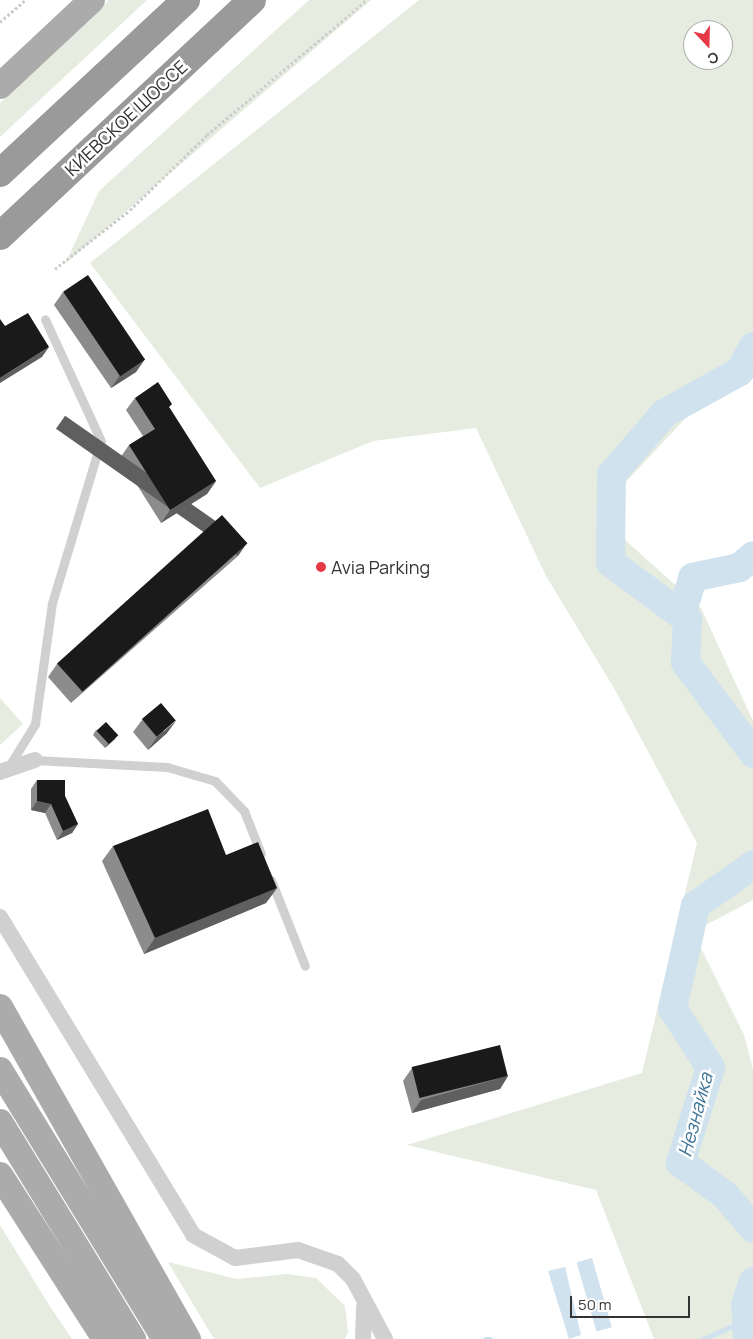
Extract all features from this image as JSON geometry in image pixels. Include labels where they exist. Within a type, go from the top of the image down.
[{"type":"highway","points":[[0,173],[186,0]]},
{"type":"highway","name":"КИЕВСКОЕ ШОССЕ","points":[[4,235],[252,0]]},
{"type":"main road","points":[[0,86],[92,0]]},
{"type":"main road","points":[[0,1007],[188,1339]]},
{"type":"main road","points":[[0,1070],[165,1339]]},
{"type":"main road","points":[[0,1122],[133,1339]]},
{"type":"main road","points":[[0,1175],[105,1339]]},
{"type":"street","points":[[5,769],[35,760]]},
{"type":"street","points":[[0,917],[192,1235],[235,1258],[290,1250],[323,1256],[349,1273],[385,1339]]},
{"type":"street","points":[[362,1297],[366,1322],[363,1339]]},
{"type":"lane","points":[[5,769],[35,724],[52,603],[101,441],[45,319]]},
{"type":"lane","points":[[35,760],[167,767],[215,781],[244,811],[305,966]]},
{"type":"path","points":[[0,22],[26,0]]},
{"type":"path","points":[[55,269],[130,210],[207,135],[366,0]]},
{"type":"shaded area","points":[[109,0],[147,0],[0,137],[0,103]]},
{"type":"shaded area","points":[[309,0],[371,0],[65,264],[99,191]]},
{"type":"shaded area","points":[[419,0],[753,0],[753,362],[709,393],[596,514],[701,608],[753,721],[753,900],[693,932],[744,1035],[753,1069],[753,1339],[654,1339],[596,1190],[407,1145],[642,1073],[697,843],[614,688],[546,576],[476,428],[373,441],[260,488],[90,263]]},
{"type":"shaded area","points":[[0,698],[23,724],[0,745]]},
{"type":"shaded area","points":[[0,1225],[49,1305],[72,1339],[0,1339]]},
{"type":"shaded area","points":[[168,1262],[237,1279],[287,1274],[316,1278],[345,1306],[348,1332],[345,1339],[214,1339]]},
{"type":"water","points":[[592,1258],[612,1327],[596,1332],[577,1262]]},
{"type":"water","points":[[565,1267],[581,1335],[569,1339],[548,1271]]},
{"type":"building","points":[[88,275],[145,360],[120,376],[63,292]]},
{"type":"building","points":[[28,313],[49,347],[0,378],[0,319],[5,326]]},
{"type":"building","points":[[158,382],[172,404],[169,407],[216,481],[170,510],[129,445],[155,429],[135,398]]},
{"type":"building","points":[[222,515],[247,543],[82,692],[57,664]]},
{"type":"building","points":[[161,703],[176,721],[157,737],[142,719]]},
{"type":"building","points":[[106,722],[118,735],[109,744],[96,731]]},
{"type":"building","points":[[37,780],[65,780],[65,796],[78,824],[63,831],[51,804],[37,801]]},
{"type":"building","points":[[208,809],[226,855],[258,842],[277,888],[155,938],[113,846]]},
{"type":"building","points":[[500,1045],[508,1076],[419,1098],[412,1067]]},
{"type":"waterway","name":"Незнайка","points":[[753,346],[739,371],[664,413],[611,474],[610,562],[687,619],[685,662],[753,753]]},
{"type":"waterway","points":[[681,614],[692,577],[739,567],[753,555]]},
{"type":"waterway","name":"Незнайка","points":[[753,864],[695,905],[672,1008],[710,1067],[680,1162],[725,1195],[753,1228]]},
{"type":"waterway","name":"Незнайка","points":[[747,1339],[745,1304],[753,1281]]},
{"type":"waterway","points":[[703,1339],[746,1320]]},
{"type":"waterway","points":[[485,1339],[490,1339]]},
{"type":"place","name":"Avia Parking","points":[[321,567]]}]
